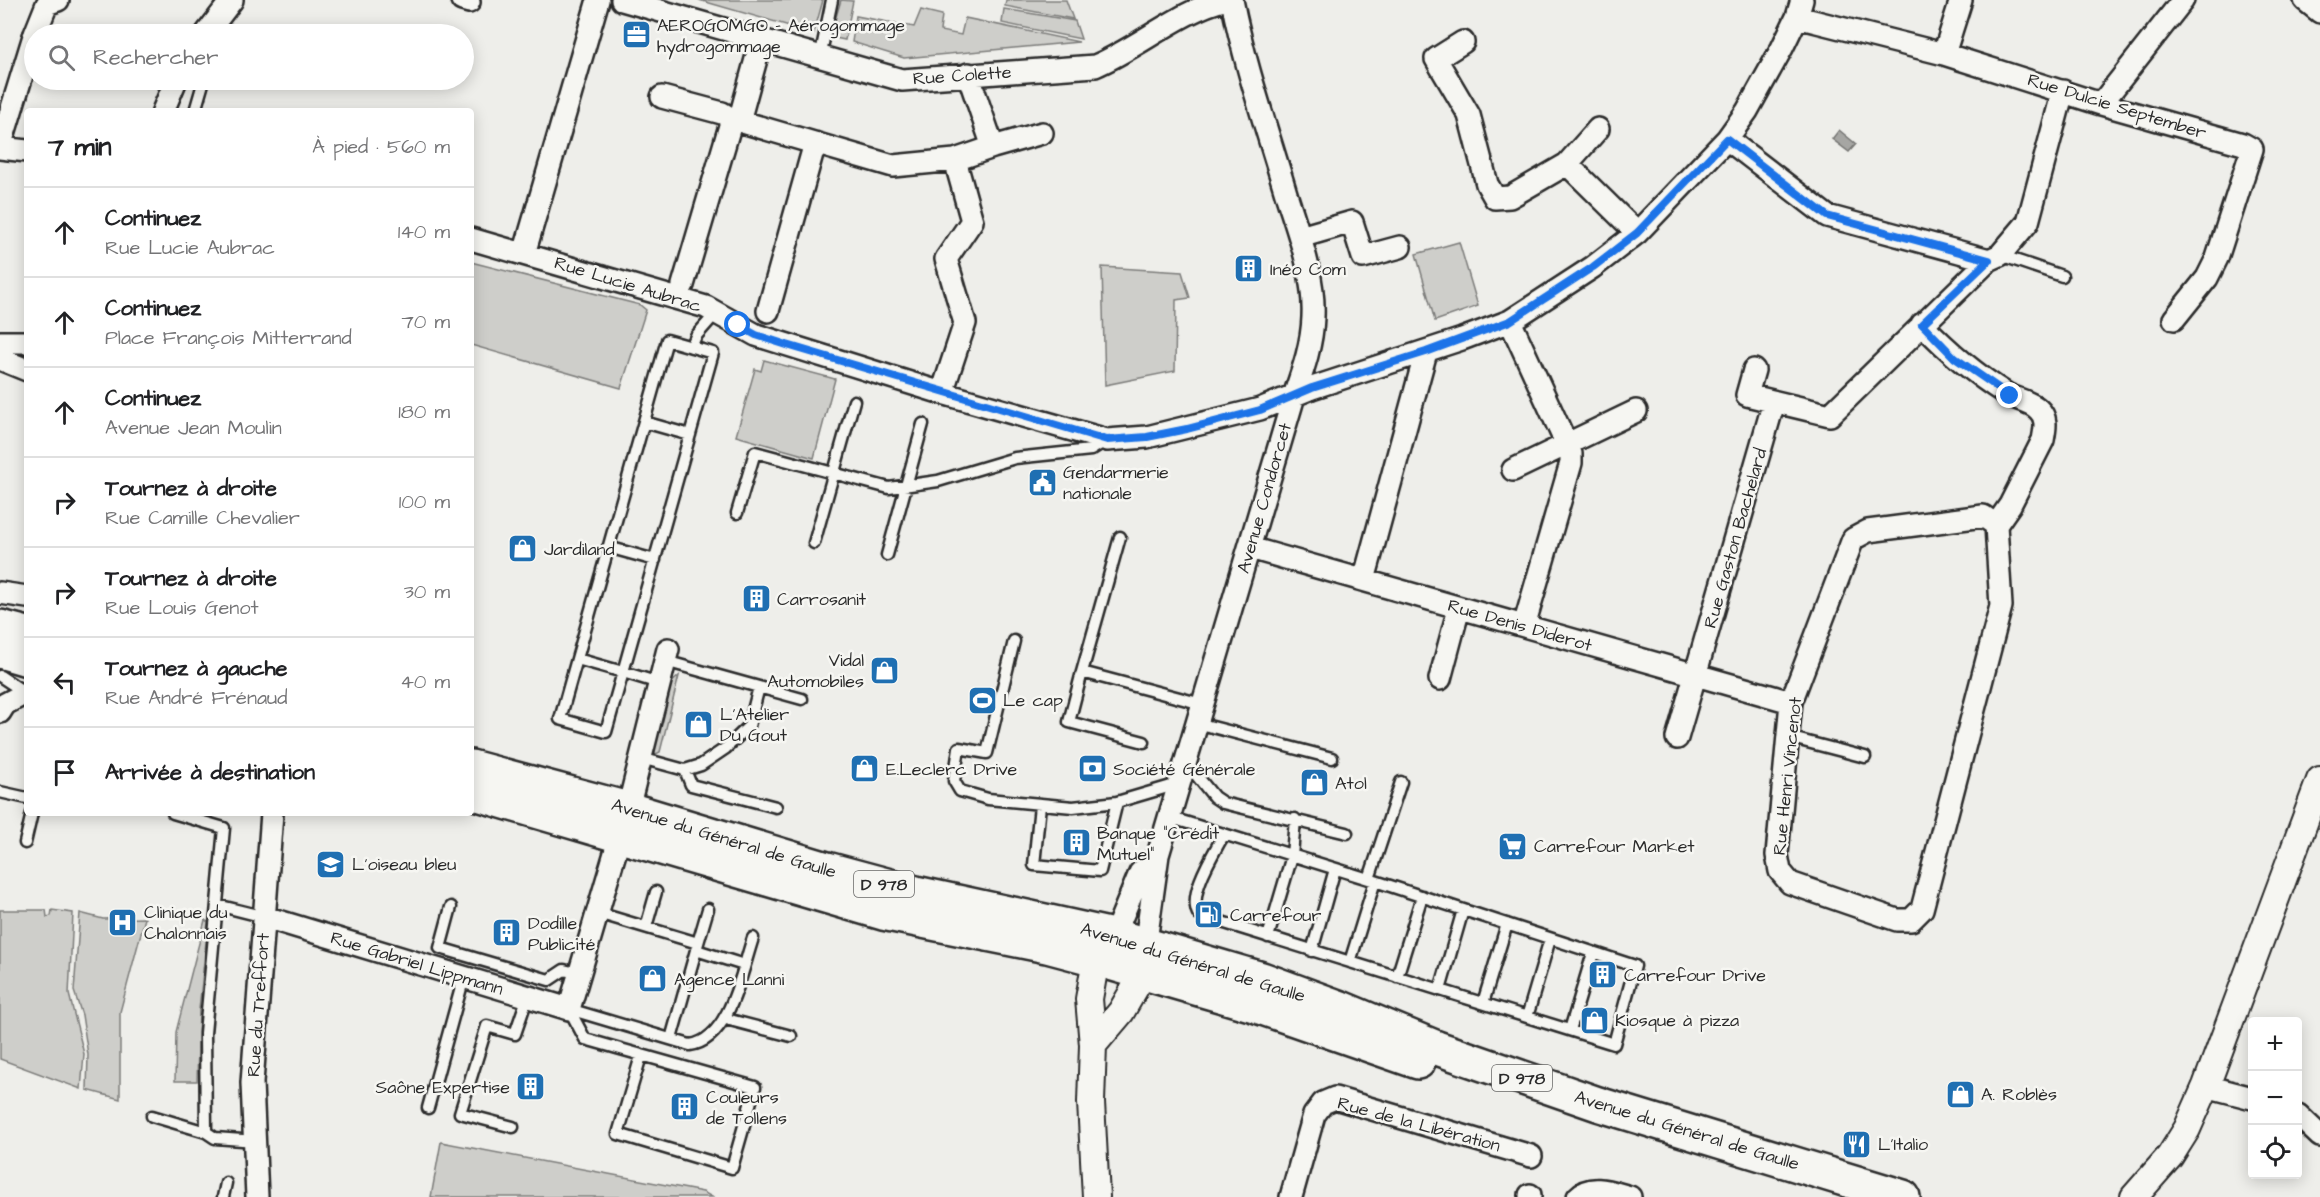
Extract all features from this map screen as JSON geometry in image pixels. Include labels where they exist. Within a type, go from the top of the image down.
[{"type":"main road","points":[[0,627],[24,633]]},
{"type":"main road","points":[[0,651],[24,658]]},
{"type":"main road","name":"Avenue du Général de Gaulle","points":[[474,768],[624,822]]},
{"type":"main road","name":"Avenue du Général de Gaulle","points":[[474,793],[624,822],[827,869],[1125,953],[1262,979],[1341,1008],[1437,1048],[1598,1104],[1903,1197]]},
{"type":"main road","name":"Avenue du Général de Gaulle","points":[[1125,953],[1254,1005],[1400,1056],[1717,1159],[1854,1197]]},
{"type":"street","points":[[39,24],[47,4],[58,0]]},
{"type":"street","points":[[524,254],[598,0]]},
{"type":"street","name":"Rue Colette","points":[[622,0],[660,5],[760,41],[902,80],[1095,66],[1116,57],[1204,7],[1224,0]]},
{"type":"street","name":"Avenue Condorcet","points":[[1125,953],[1158,855],[1309,352],[1313,316],[1311,283],[1300,237],[1239,38],[1232,0]]},
{"type":"street","points":[[1944,54],[1961,0]]},
{"type":"street","points":[[2101,104],[2183,0]]},
{"type":"street","points":[[2305,0],[2320,12]]},
{"type":"street","points":[[1107,440],[1147,437],[1260,410],[1510,321],[1593,267],[1637,233],[1727,139],[1747,111],[1800,8]]},
{"type":"street","name":"Rue Dulcie September","points":[[1800,8],[2101,104],[2243,144],[2252,149],[2217,258],[2207,278],[2174,319]]},
{"type":"street","points":[[683,285],[760,41]]},
{"type":"street","points":[[1463,42],[1436,59],[1469,115],[1487,184],[1495,198],[1510,197],[1567,164],[1598,129]]},
{"type":"street","points":[[24,70],[0,147],[24,151]]},
{"type":"street","points":[[968,74],[993,147]]},
{"type":"street","points":[[164,108],[172,90]]},
{"type":"street","points":[[1754,370],[1747,395],[1830,415],[2028,222],[2063,91]]},
{"type":"street","points":[[662,97],[894,166],[955,160],[1042,133]]},
{"type":"street","points":[[1727,139],[1827,216],[1994,257]]},
{"type":"street","points":[[768,311],[815,143]]},
{"type":"street","points":[[942,393],[965,323],[946,259],[972,222],[955,160]]},
{"type":"street","points":[[1567,164],[1637,233]]},
{"type":"street","points":[[1300,237],[1352,222],[1362,257],[1400,247]]},
{"type":"street","name":"Rue Lucie Aubrac","points":[[474,240],[691,302],[717,312],[756,335],[942,393],[1107,440]]},
{"type":"street","points":[[1510,321],[1569,444],[1571,463],[1524,626]]},
{"type":"street","points":[[1922,324],[1955,358],[2010,396],[2037,408],[2043,416],[2045,428],[2043,440],[2010,504],[1996,525]]},
{"type":"street","points":[[0,342],[24,342]]},
{"type":"street","points":[[1364,580],[1426,352]]},
{"type":"street","points":[[0,359],[24,369]]},
{"type":"street","name":"Rue Gaston Bachelard","points":[[1677,738],[1774,402]]},
{"type":"street","points":[[1513,470],[1636,411]]},
{"type":"street","name":"Rue Henri Vincenot","points":[[1983,516],[1996,525],[2001,606],[1922,909],[1911,920],[1898,920],[1790,883],[1780,871],[1777,855],[1791,702],[1853,539],[1868,531],[1983,516]]},
{"type":"street","name":"Rue Denis Diderot","points":[[1250,548],[1791,702]]},
{"type":"street","points":[[0,593],[24,597]]},
{"type":"street","points":[[1440,679],[1459,608]]},
{"type":"street","points":[[569,1009],[624,822],[667,655]]},
{"type":"street","points":[[0,712],[5,704],[24,695]]},
{"type":"street","points":[[2134,1197],[2170,1156],[2187,1129],[2206,1086],[2320,780]]},
{"type":"street","name":"Rue du Treffort","points":[[257,1197],[252,1083],[272,816]]},
{"type":"street","name":"Avenue Condorcet","points":[[1125,953],[1140,873],[1158,855]]},
{"type":"street","name":"Rue Gabriel Lippmann","points":[[265,917],[569,1009]]},
{"type":"street","points":[[1096,1197],[1091,1102],[1093,1045],[1089,999],[1125,953]]},
{"type":"street","points":[[1093,1045],[1121,1012],[1125,953]]},
{"type":"street","points":[[2206,1086],[2248,1097]]},
{"type":"street","name":"Rue de la Libération","points":[[1291,1197],[1314,1115],[1323,1103],[1335,1098],[1531,1156]]},
{"type":"street","points":[[2302,1119],[2320,1136]]},
{"type":"street","points":[[1578,1197],[1582,1192],[1597,1189],[1630,1197]]},
{"type":"lane","points":[[820,58],[832,0]]},
{"type":"lane","points":[[196,108],[201,90]]},
{"type":"lane","points":[[1994,257],[2062,276]]},
{"type":"lane","points":[[691,347],[702,328],[717,312]]},
{"type":"lane","points":[[667,340],[691,347],[713,353],[606,732],[560,719],[667,340]]},
{"type":"lane","points":[[814,543],[854,401]]},
{"type":"lane","points":[[644,422],[690,435]]},
{"type":"lane","points":[[887,555],[923,423]]},
{"type":"lane","points":[[737,513],[755,452],[872,485],[906,487],[938,481],[1015,458],[1091,450],[1107,440]]},
{"type":"lane","points":[[1120,537],[1069,722],[1144,742]]},
{"type":"lane","points":[[608,547],[655,560]]},
{"type":"lane","points":[[1014,640],[987,753],[958,748],[954,781],[960,791],[971,796],[1073,807],[1117,802],[1178,784]]},
{"type":"lane","points":[[667,655],[759,687],[802,699]]},
{"type":"lane","points":[[576,659],[659,683]]},
{"type":"lane","points":[[1082,672],[1332,758]]},
{"type":"lane","points":[[0,676],[24,693]]},
{"type":"lane","points":[[640,758],[685,770],[701,765],[726,748],[749,726],[759,687]]},
{"type":"lane","points":[[1788,737],[1865,757]]},
{"type":"lane","points":[[1185,760],[1214,797],[1223,803],[1295,819],[1347,834]]},
{"type":"lane","points":[[685,770],[691,785],[776,807]]},
{"type":"lane","points":[[1350,962],[1401,782]]},
{"type":"lane","points":[[0,792],[24,797]]},
{"type":"lane","points":[[1040,805],[1034,865],[1100,871],[1117,802]]},
{"type":"lane","points":[[25,843],[31,816]]},
{"type":"lane","points":[[183,816],[224,828],[205,1033],[206,1132]]},
{"type":"lane","points":[[1168,817],[1224,834],[1293,856],[1335,868],[1635,966],[1614,1044],[1199,915],[1195,909],[1203,873],[1224,834]]},
{"type":"lane","points":[[1268,937],[1293,856],[1295,819]]},
{"type":"lane","points":[[1312,951],[1335,868]]},
{"type":"lane","points":[[646,927],[656,892]]},
{"type":"lane","points":[[1397,977],[1422,896]]},
{"type":"lane","points":[[217,905],[265,917]]},
{"type":"lane","points":[[451,907],[440,948],[549,980],[564,970],[580,974]]},
{"type":"lane","points":[[671,1039],[708,909]]},
{"type":"lane","points":[[1440,990],[1463,910]]},
{"type":"lane","points":[[598,913],[646,927],[744,965]]},
{"type":"lane","points":[[1483,1003],[1507,924]]},
{"type":"lane","points":[[569,1009],[690,1045],[700,1044],[726,1019],[753,938]]},
{"type":"lane","points":[[1527,1017],[1550,939]]},
{"type":"lane","points":[[1570,1030],[1593,953]]},
{"type":"lane","points":[[428,1108],[464,977]]},
{"type":"lane","points":[[513,1127],[460,1113],[487,1026],[515,1034],[528,996]]},
{"type":"lane","points":[[569,1009],[585,1039],[754,1087],[732,1168],[618,1134],[641,1056]]},
{"type":"lane","points":[[726,1019],[791,1036]]},
{"type":"lane","points":[[152,1116],[206,1132],[215,1138],[256,1141]]},
{"type":"lane","points":[[223,1197],[226,1183]]},
{"type":"shaded area","points":[[699,0],[823,0],[814,33]]},
{"type":"shaded area","points":[[841,0],[853,1],[845,40],[830,37]]},
{"type":"shaded area","points":[[1006,0],[1066,0],[1073,19],[1005,6]]},
{"type":"shaded area","points":[[1004,9],[1075,21],[1081,39],[1002,23]]},
{"type":"shaded area","points":[[921,10],[942,15],[940,31],[961,35],[965,18],[1079,42],[904,58],[852,42],[856,16],[914,27]]},
{"type":"shaded area","points":[[1839,130],[1856,144],[1849,152],[1832,139]]},
{"type":"shaded area","points":[[1459,242],[1478,306],[1435,321],[1416,254]]},
{"type":"shaded area","points":[[474,263],[640,305],[646,310],[621,388],[474,346]]},
{"type":"shaded area","points":[[1102,267],[1182,272],[1190,298],[1176,300],[1175,371],[1105,385]]},
{"type":"shaded area","points":[[764,360],[835,379],[814,458],[736,436],[755,369],[761,371]]},
{"type":"shaded area","points":[[679,676],[660,752],[656,754],[654,751],[670,684]]},
{"type":"shaded area","points":[[0,910],[46,910],[47,917],[51,916],[52,910],[73,913],[69,994],[84,1054],[81,1089],[0,1059]]},
{"type":"shaded area","points":[[80,913],[103,919],[145,918],[120,1012],[120,1099],[87,1090],[88,1055],[82,1015],[74,991]]},
{"type":"shaded area","points":[[205,920],[208,922],[199,1010],[197,1081],[175,1081],[176,1032]]},
{"type":"shaded area","points":[[441,1142],[703,1192],[712,1197],[431,1197]]},
{"type":"place","name":"AEROGOMGO - Aérogommage hydrogommage","points":[[636,35]]},
{"type":"place","name":"Inéo Com","points":[[1249,269]]},
{"type":"place","name":"Gendarmerie nationale","points":[[1042,482]]},
{"type":"place","name":"Jardiland","points":[[523,549]]},
{"type":"place","name":"Carrosanit","points":[[756,599]]},
{"type":"place","name":"Vidal Automobiles","points":[[885,670]]},
{"type":"place","name":"Le cap","points":[[982,700]]},
{"type":"place","name":"L'Atelier Du Gout","points":[[699,724]]},
{"type":"place","name":"E.Leclerc Drive","points":[[865,769]]},
{"type":"place","name":"Société Générale","points":[[1092,769]]},
{"type":"place","name":"Atol","points":[[1314,783]]},
{"type":"place","name":"Banque \"Crédit Mutuel\"","points":[[1076,843]]},
{"type":"place","name":"Carrefour Market","points":[[1513,846]]},
{"type":"place","name":"L'oiseau bleu","points":[[331,864]]},
{"type":"place","name":"Carrefour","points":[[1209,915]]},
{"type":"place","name":"Clinique du Chalonnais","points":[[123,922]]},
{"type":"place","name":"Dodille Publicité","points":[[507,933]]},
{"type":"place","name":"Carrefour Drive","points":[[1603,975]]},
{"type":"place","name":"Agence Lanni","points":[[653,979]]},
{"type":"place","name":"Kiosque à pizza","points":[[1594,1020]]},
{"type":"place","name":"Saône Expertise","points":[[531,1087]]},
{"type":"place","name":"A. Roblès","points":[[1960,1094]]},
{"type":"place","name":"Couleurs de Tollens","points":[[685,1107]]},
{"type":"place","name":"L'Italio","points":[[1857,1144]]},
{"type":"route","points":[[738,325],[756,335],[787,345],[942,393],[1107,440],[1147,437],[1260,410],[1312,388],[1426,352],[1510,321],[1593,267],[1637,233],[1727,139],[1827,216],[1989,260],[1922,324],[1955,358],[2010,396]]}]
